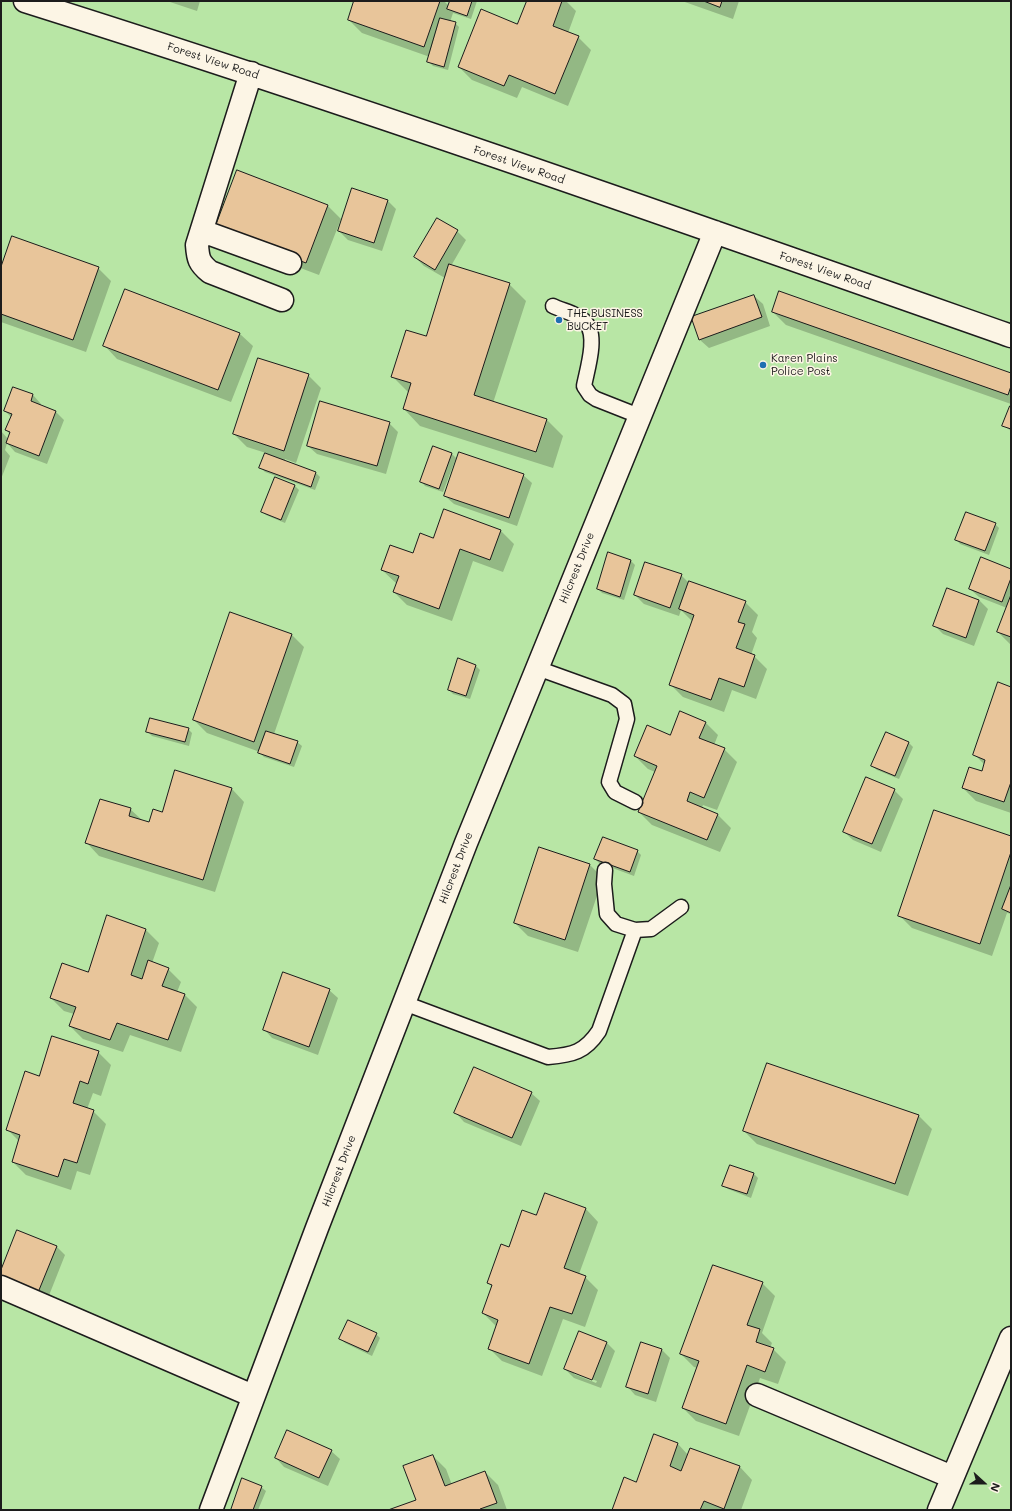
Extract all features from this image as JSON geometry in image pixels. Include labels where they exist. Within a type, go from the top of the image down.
[{"type":"street","name":"Forest View Road","points":[[25,1],[251,73],[715,232],[1011,336]]},
{"type":"street","points":[[251,73],[197,245],[198,258],[202,266],[210,272],[282,300]]},
{"type":"street","points":[[202,231],[290,263]]},
{"type":"street","name":"Hilcrest Drive","points":[[211,1510],[466,842],[715,232]]},
{"type":"street","points":[[1,1287],[254,1396]]},
{"type":"street","points":[[939,1510],[1011,1338]]},
{"type":"street","points":[[757,1395],[952,1478]]},
{"type":"lane","points":[[553,306],[577,317],[586,323],[592,334],[584,386],[590,395],[596,399],[639,416]]},
{"type":"lane","points":[[537,668],[612,695],[624,704],[627,719],[609,782],[615,792],[635,802]]},
{"type":"lane","points":[[605,870],[604,884],[607,914],[616,924],[635,930],[651,929],[681,907]]},
{"type":"lane","points":[[404,1003],[548,1057],[564,1056],[590,1044],[599,1031],[635,930]]},
{"type":"green space","points":[[1,1],[1011,1],[1011,1510],[1,1510]]},
{"type":"building","points":[[354,1],[440,1],[424,47],[348,20]]},
{"type":"building","points":[[450,1],[472,1],[467,16],[447,9]]},
{"type":"building","points":[[527,1],[562,1],[553,26],[579,36],[555,94],[509,75],[504,86],[458,67],[481,9],[517,24]]},
{"type":"building","points":[[704,1],[722,1],[720,7]]},
{"type":"building","points":[[440,18],[456,22],[444,67],[427,62]]},
{"type":"building","points":[[237,170],[328,205],[306,263],[215,228]]},
{"type":"building","points":[[352,188],[388,200],[374,243],[338,231]]},
{"type":"building","points":[[437,218],[458,230],[435,270],[414,257]]},
{"type":"building","points":[[12,236],[99,267],[73,340],[1,314],[1,267]]},
{"type":"building","points":[[449,264],[510,283],[474,395],[547,419],[536,452],[403,409],[411,383],[391,377],[406,330],[426,336]]},
{"type":"building","points":[[125,289],[240,333],[218,390],[103,346]]},
{"type":"building","points":[[779,291],[1011,373],[1011,386],[1008,395],[772,312]]},
{"type":"building","points":[[754,295],[762,317],[699,340],[691,317]]},
{"type":"building","points":[[258,358],[309,374],[284,451],[233,434]]},
{"type":"building","points":[[13,387],[33,394],[31,401],[56,411],[39,456],[6,443],[10,432],[5,430],[12,414],[4,411]]},
{"type":"building","points":[[320,401],[390,422],[377,466],[307,446]]},
{"type":"building","points":[[1011,406],[1011,429],[1002,426]]},
{"type":"building","points":[[433,446],[452,453],[439,489],[420,482]]},
{"type":"building","points":[[459,452],[524,474],[509,518],[444,496]]},
{"type":"building","points":[[265,453],[316,472],[311,487],[259,468]]},
{"type":"building","points":[[275,477],[295,485],[281,520],[261,512]]},
{"type":"building","points":[[444,509],[501,530],[490,560],[460,549],[439,609],[393,592],[399,576],[381,570],[390,545],[413,553],[420,533],[433,538]]},
{"type":"building","points":[[966,512],[996,523],[985,551],[955,540]]},
{"type":"building","points":[[608,552],[631,560],[620,597],[597,589]]},
{"type":"building","points":[[981,557],[1011,569],[1011,578],[1002,602],[969,589]]},
{"type":"building","points":[[645,562],[682,574],[670,608],[634,595]]},
{"type":"building","points":[[689,581],[746,601],[738,622],[745,624],[736,648],[755,655],[744,687],[719,678],[711,700],[669,685],[694,615],[679,609]]},
{"type":"building","points":[[947,588],[979,600],[966,638],[933,626]]},
{"type":"building","points":[[1011,595],[1011,637],[997,632]]},
{"type":"building","points":[[230,612],[292,634],[254,742],[193,720]]},
{"type":"building","points":[[458,658],[476,665],[466,696],[448,690]]},
{"type":"building","points":[[998,682],[1011,687],[1011,782],[1004,802],[962,788],[969,767],[982,771],[985,760],[973,755]]},
{"type":"building","points":[[680,711],[706,722],[699,738],[725,748],[704,798],[690,792],[687,801],[718,814],[707,840],[638,812],[657,766],[634,756],[647,725],[670,735]]},
{"type":"building","points":[[150,718],[189,728],[185,742],[146,732]]},
{"type":"building","points":[[266,731],[298,741],[290,764],[258,753]]},
{"type":"building","points":[[886,732],[909,742],[895,776],[871,766]]},
{"type":"building","points":[[175,770],[232,788],[203,880],[85,843],[100,799],[131,808],[129,816],[149,822],[153,809],[162,812]]},
{"type":"building","points":[[866,777],[895,789],[872,844],[843,832]]},
{"type":"building","points":[[934,810],[1011,836],[1011,852],[980,944],[898,916]]},
{"type":"building","points":[[603,837],[638,850],[630,872],[594,859]]},
{"type":"building","points":[[539,847],[590,864],[565,940],[514,923]]},
{"type":"building","points":[[1011,885],[1011,913],[1002,909]]},
{"type":"building","points":[[107,915],[146,929],[131,975],[142,979],[148,960],[169,968],[162,986],[185,994],[168,1040],[117,1023],[110,1040],[69,1026],[76,1007],[50,998],[62,963],[88,972]]},
{"type":"building","points":[[283,972],[330,989],[309,1047],[263,1030]]},
{"type":"building","points":[[52,1036],[99,1051],[88,1084],[80,1081],[73,1103],[94,1110],[77,1163],[64,1159],[58,1177],[12,1162],[20,1135],[6,1130],[25,1071],[39,1076]]},
{"type":"building","points":[[767,1063],[919,1115],[895,1184],[743,1131]]},
{"type":"building","points":[[474,1067],[532,1092],[512,1138],[454,1113]]},
{"type":"building","points":[[730,1165],[754,1173],[747,1194],[722,1186]]},
{"type":"building","points":[[545,1193],[586,1208],[564,1268],[586,1276],[572,1314],[550,1307],[529,1364],[488,1349],[498,1320],[482,1313],[492,1285],[487,1283],[501,1244],[509,1247],[522,1210],[536,1215]]},
{"type":"building","points":[[17,1230],[57,1246],[37,1295],[1,1281],[1,1270]]},
{"type":"building","points":[[713,1265],[763,1282],[747,1325],[760,1329],[756,1342],[774,1348],[765,1372],[747,1365],[726,1424],[682,1408],[699,1361],[680,1354]]},
{"type":"building","points":[[348,1320],[377,1333],[368,1352],[339,1339]]},
{"type":"building","points":[[579,1331],[607,1342],[592,1380],[564,1369]]},
{"type":"building","points":[[641,1342],[662,1349],[648,1394],[626,1387]]},
{"type":"building","points":[[287,1430],[332,1450],[319,1478],[275,1458]]},
{"type":"building","points":[[654,1434],[678,1443],[670,1466],[681,1471],[690,1448],[740,1466],[724,1509],[704,1501],[700,1510],[612,1510],[624,1477],[636,1482]]},
{"type":"building","points":[[433,1455],[445,1486],[485,1471],[497,1503],[480,1509],[481,1510],[388,1510],[416,1500],[403,1466]]},
{"type":"building","points":[[242,1478],[262,1486],[253,1510],[231,1510]]},
{"type":"place","name":"THE BUSINESS BUCKET","points":[[559,320]]},
{"type":"place","name":"Karen Plains Police Post","points":[[763,365]]}]
